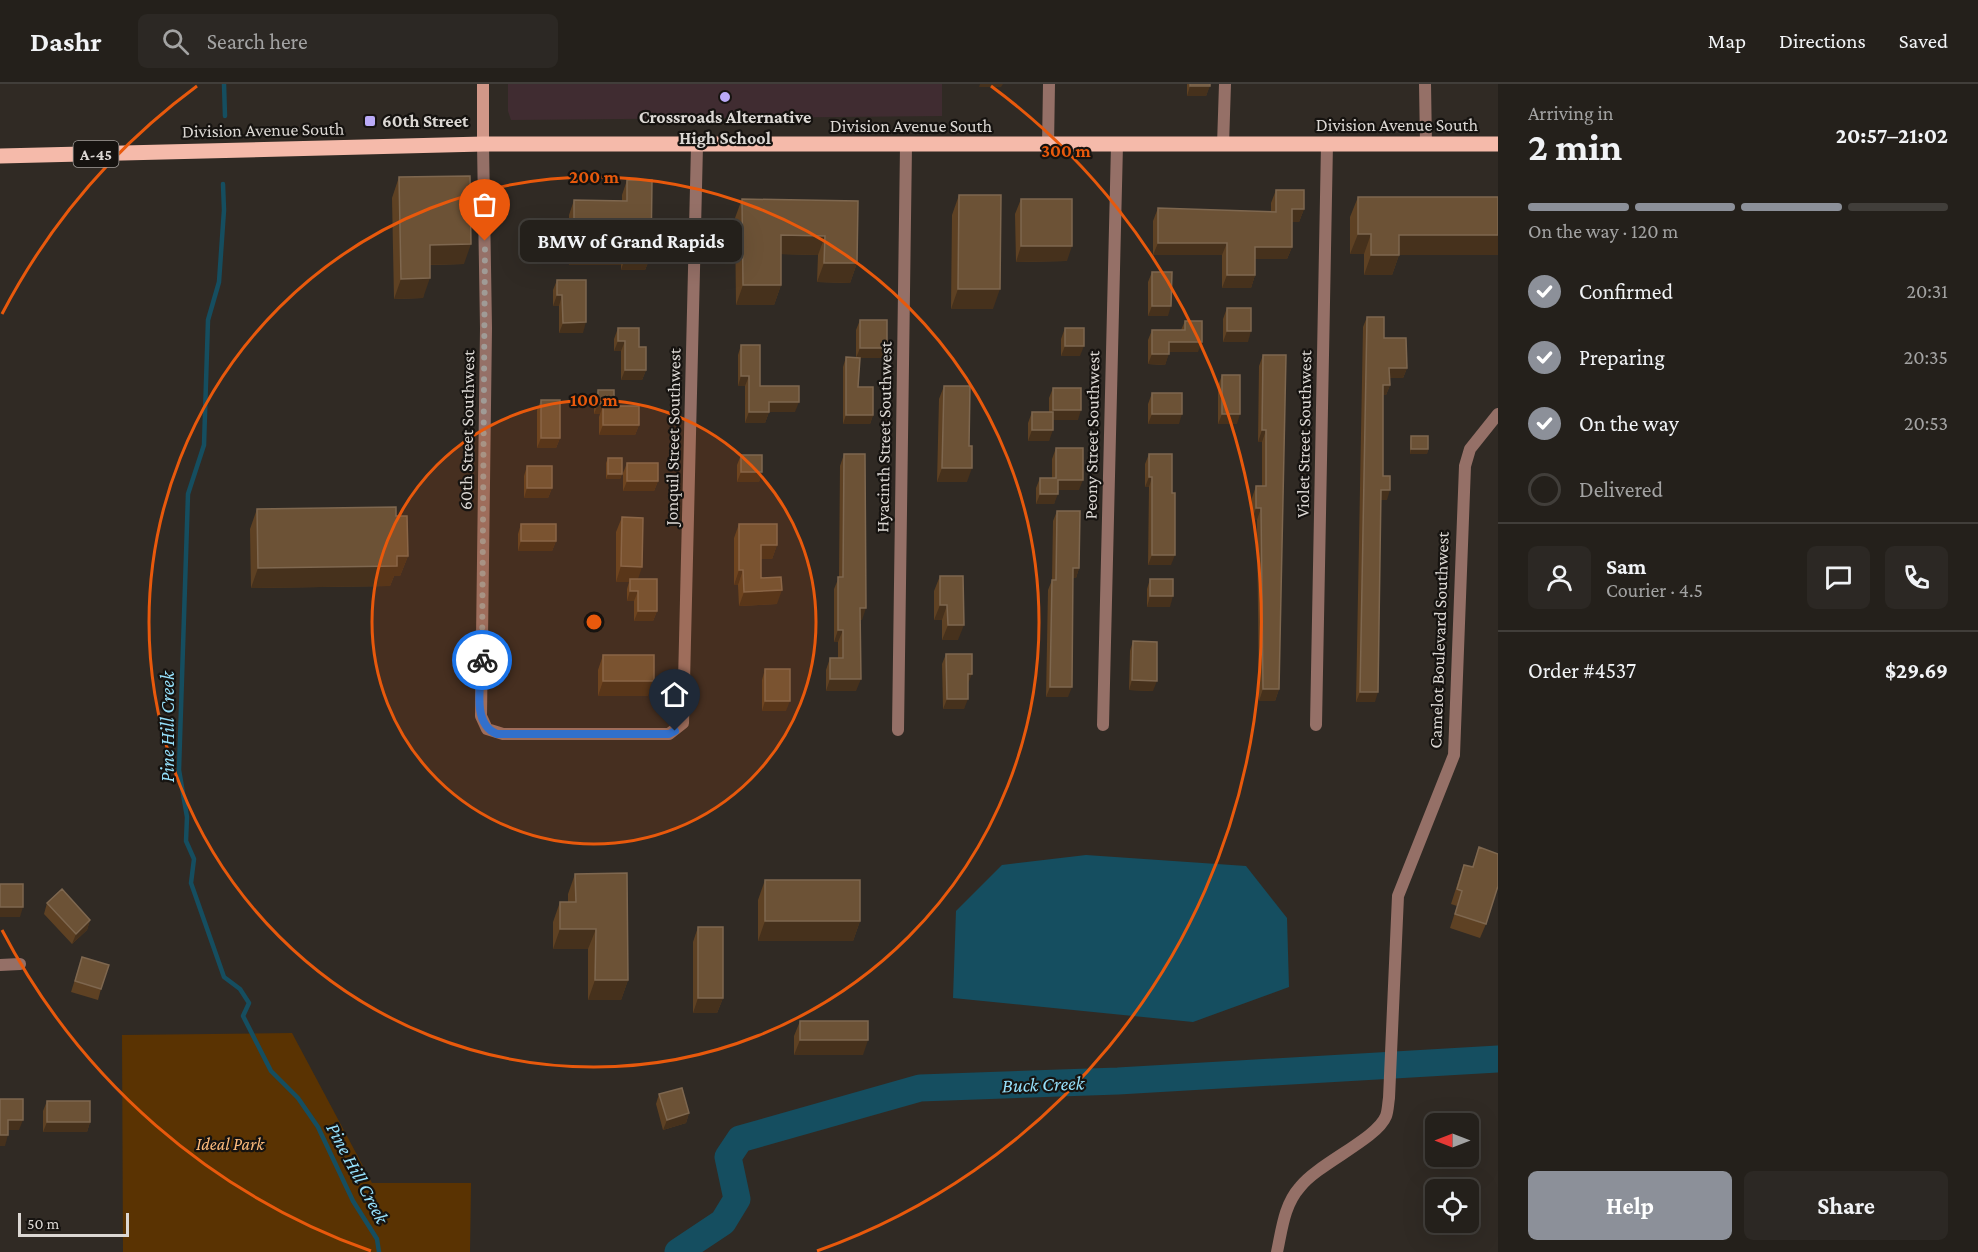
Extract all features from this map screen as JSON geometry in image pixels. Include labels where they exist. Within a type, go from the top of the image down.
[{"type":"main road","points":[[483,84],[483,144]]},
{"type":"main road","name":"Division Avenue South","points":[[0,156],[483,144],[698,146],[1498,144]]},
{"type":"street","points":[[1048,146],[1049,84]]},
{"type":"street","points":[[1223,145],[1225,84]]},
{"type":"street","points":[[1425,84],[1426,144]]},
{"type":"street","name":"60th Street Southwest","points":[[483,144],[486,328],[481,716],[487,729],[503,734],[669,734],[679,728]]},
{"type":"street","name":"Violet Street Southwest","points":[[1316,725],[1327,144]]},
{"type":"street","name":"Peony Street Southwest","points":[[1103,725],[1117,145]]},
{"type":"street","name":"Jonquil Street Southwest","points":[[679,728],[685,715],[698,146]]},
{"type":"street","name":"Hyacinth Street Southwest","points":[[898,730],[906,146]]},
{"type":"street","name":"Camelot Boulevard Southwest","points":[[1277,1252],[1286,1207],[1299,1188],[1316,1170],[1355,1146],[1377,1128],[1385,1118],[1389,1098],[1398,896],[1454,755],[1465,466],[1470,449],[1498,414]]},
{"type":"street","points":[[0,965],[20,964]]},
{"type":"shaded area","name":"Crossroads Alternative High School","points":[[508,84],[942,84],[942,116],[511,120],[508,111]]},
{"type":"green space","name":"Ideal Park","points":[[292,1033],[372,1183],[471,1183],[470,1252],[123,1252],[122,1035]]},
{"type":"water","points":[[1086,855],[1246,866],[1287,918],[1289,987],[1193,1022],[953,998],[956,911],[1002,865]]},
{"type":"building","points":[[1190,84],[1210,84],[1210,86],[1190,86]]},
{"type":"building","points":[[470,176],[471,244],[430,245],[430,278],[401,279],[399,177]]},
{"type":"building","points":[[627,180],[652,180],[651,255],[626,255],[626,250],[574,250],[574,200],[627,201]]},
{"type":"building","points":[[1276,190],[1304,190],[1304,209],[1292,209],[1292,247],[1255,247],[1255,275],[1227,275],[1227,243],[1158,243],[1158,208],[1276,212]]},
{"type":"building","points":[[959,195],[1001,195],[1000,289],[958,289]]},
{"type":"building","points":[[1358,197],[1498,197],[1498,235],[1399,235],[1399,255],[1371,255],[1371,234],[1358,234]]},
{"type":"building","points":[[742,199],[858,201],[857,263],[824,263],[825,236],[781,235],[781,285],[743,285]]},
{"type":"building","points":[[1021,199],[1072,199],[1072,246],[1021,246]]},
{"type":"building","points":[[1152,272],[1172,272],[1171,306],[1152,306]]},
{"type":"building","points":[[557,280],[586,280],[586,322],[563,323],[562,295],[557,295]]},
{"type":"building","points":[[1227,308],[1251,308],[1251,331],[1227,331]]},
{"type":"building","points":[[1367,317],[1384,317],[1384,338],[1406,338],[1407,368],[1389,368],[1390,385],[1383,385],[1383,476],[1390,476],[1390,490],[1381,490],[1378,692],[1360,692]]},
{"type":"building","points":[[860,320],[887,320],[887,348],[860,348]]},
{"type":"building","points":[[1185,321],[1202,321],[1202,342],[1169,342],[1169,354],[1152,354],[1152,330],[1185,330]]},
{"type":"building","points":[[618,328],[639,328],[639,347],[646,347],[646,370],[625,370],[625,341],[618,341]]},
{"type":"building","points":[[1065,328],[1084,328],[1084,346],[1065,346]]},
{"type":"building","points":[[741,345],[760,345],[760,386],[799,386],[799,402],[769,402],[769,412],[749,412],[749,376],[741,376]]},
{"type":"building","points":[[1263,355],[1286,355],[1279,689],[1263,689],[1261,508],[1256,508],[1256,486],[1266,486],[1266,430],[1262,430]]},
{"type":"building","points":[[846,357],[860,358],[858,387],[873,387],[873,415],[846,415]]},
{"type":"building","points":[[1222,375],[1240,375],[1240,414],[1222,414]]},
{"type":"building","points":[[944,386],[970,386],[969,446],[972,446],[972,468],[942,468]]},
{"type":"building","points":[[1053,388],[1081,388],[1081,410],[1053,410]]},
{"type":"building","points":[[598,390],[614,390],[614,404],[598,404]]},
{"type":"building","points":[[1152,393],[1182,393],[1182,414],[1152,414]]},
{"type":"building","points":[[541,400],[560,400],[560,438],[541,438]]},
{"type":"building","points":[[603,406],[639,406],[639,425],[603,425]]},
{"type":"building","points":[[1032,412],[1053,412],[1053,430],[1032,430]]},
{"type":"building","points":[[1411,436],[1428,436],[1428,449],[1411,449]]},
{"type":"building","points":[[1056,448],[1083,448],[1083,480],[1058,480],[1058,494],[1040,494],[1040,478],[1056,478]]},
{"type":"building","points":[[844,454],[865,454],[866,608],[860,608],[861,679],[830,679],[830,658],[843,658],[843,630],[838,630],[838,577],[843,577]]},
{"type":"building","points":[[1149,454],[1172,454],[1172,493],[1175,493],[1175,555],[1152,555],[1152,477],[1149,477]]},
{"type":"building","points":[[741,455],[762,455],[762,472],[741,472]]},
{"type":"building","points":[[608,458],[622,458],[622,474],[608,474]]},
{"type":"building","points":[[627,463],[658,463],[658,481],[627,481]]},
{"type":"building","points":[[527,466],[552,466],[552,488],[527,488]]},
{"type":"building","points":[[396,507],[396,516],[407,516],[408,556],[397,556],[397,566],[258,568],[257,509]]},
{"type":"building","points":[[1057,511],[1080,511],[1079,568],[1073,568],[1072,687],[1050,687],[1052,580],[1056,580]]},
{"type":"building","points":[[622,517],[643,518],[642,567],[621,566]]},
{"type":"building","points":[[521,524],[556,524],[556,541],[521,541]]},
{"type":"building","points":[[739,524],[777,524],[777,545],[761,545],[761,578],[781,577],[782,590],[744,592],[743,570],[739,570]]},
{"type":"building","points":[[940,576],[963,576],[964,625],[948,625],[947,605],[940,605]]},
{"type":"building","points":[[630,579],[657,579],[657,611],[638,611],[638,591],[630,591]]},
{"type":"building","points":[[1150,579],[1173,579],[1173,596],[1150,596]]},
{"type":"building","points":[[1133,641],[1157,642],[1157,681],[1132,680]]},
{"type":"building","points":[[946,654],[972,654],[972,674],[968,674],[968,699],[947,699]]},
{"type":"building","points":[[603,655],[654,655],[654,681],[603,681]]},
{"type":"building","points":[[765,669],[790,669],[790,701],[765,701]]},
{"type":"building","points":[[1479,847],[1498,854],[1498,886],[1486,924],[1455,914],[1462,891],[1457,889],[1464,865],[1473,867]]},
{"type":"building","points":[[627,873],[628,980],[595,980],[596,929],[560,929],[560,902],[576,902],[575,874]]},
{"type":"building","points":[[765,880],[860,880],[860,921],[765,921]]},
{"type":"building","points":[[0,884],[23,884],[23,907],[0,907]]},
{"type":"building","points":[[62,889],[90,920],[76,934],[47,903]]},
{"type":"building","points":[[698,927],[723,927],[723,998],[698,998]]},
{"type":"building","points":[[82,957],[109,965],[101,989],[75,981]]},
{"type":"building","points":[[800,1021],[868,1021],[868,1040],[800,1040]]},
{"type":"building","points":[[682,1088],[689,1113],[667,1120],[659,1094]]},
{"type":"building","points":[[0,1099],[23,1099],[23,1120],[8,1120],[8,1135],[0,1135]]},
{"type":"building","points":[[47,1101],[90,1101],[90,1122],[47,1122]]},
{"type":"waterway","name":"Pine Hill Creek","points":[[224,84],[225,116]]},
{"type":"waterway","name":"Pine Hill Creek","points":[[223,184],[224,210],[219,282],[208,320],[204,445],[188,494],[179,770],[187,817],[186,841],[194,859],[191,883],[224,977],[240,989],[249,1003],[243,1016],[271,1071],[298,1098],[318,1127],[353,1201],[377,1239],[379,1252]]},
{"type":"waterway","name":"Buck Creek","points":[[678,1252],[723,1222],[737,1199],[728,1157],[740,1139],[920,1088],[1118,1081],[1498,1059]]},
{"type":"way so far","points":[[482,660],[485,241]]},
{"type":"place","name":"Crossroads Alternative High School","points":[[725,97]]},
{"type":"place","name":"60th Street","points":[[370,121]]},
{"type":"place","name":"BMW of Grand Rapids","points":[[485,241]]},
{"type":"route","points":[[482,660],[482,722],[487,729],[497,734],[669,734],[675,731]]}]
